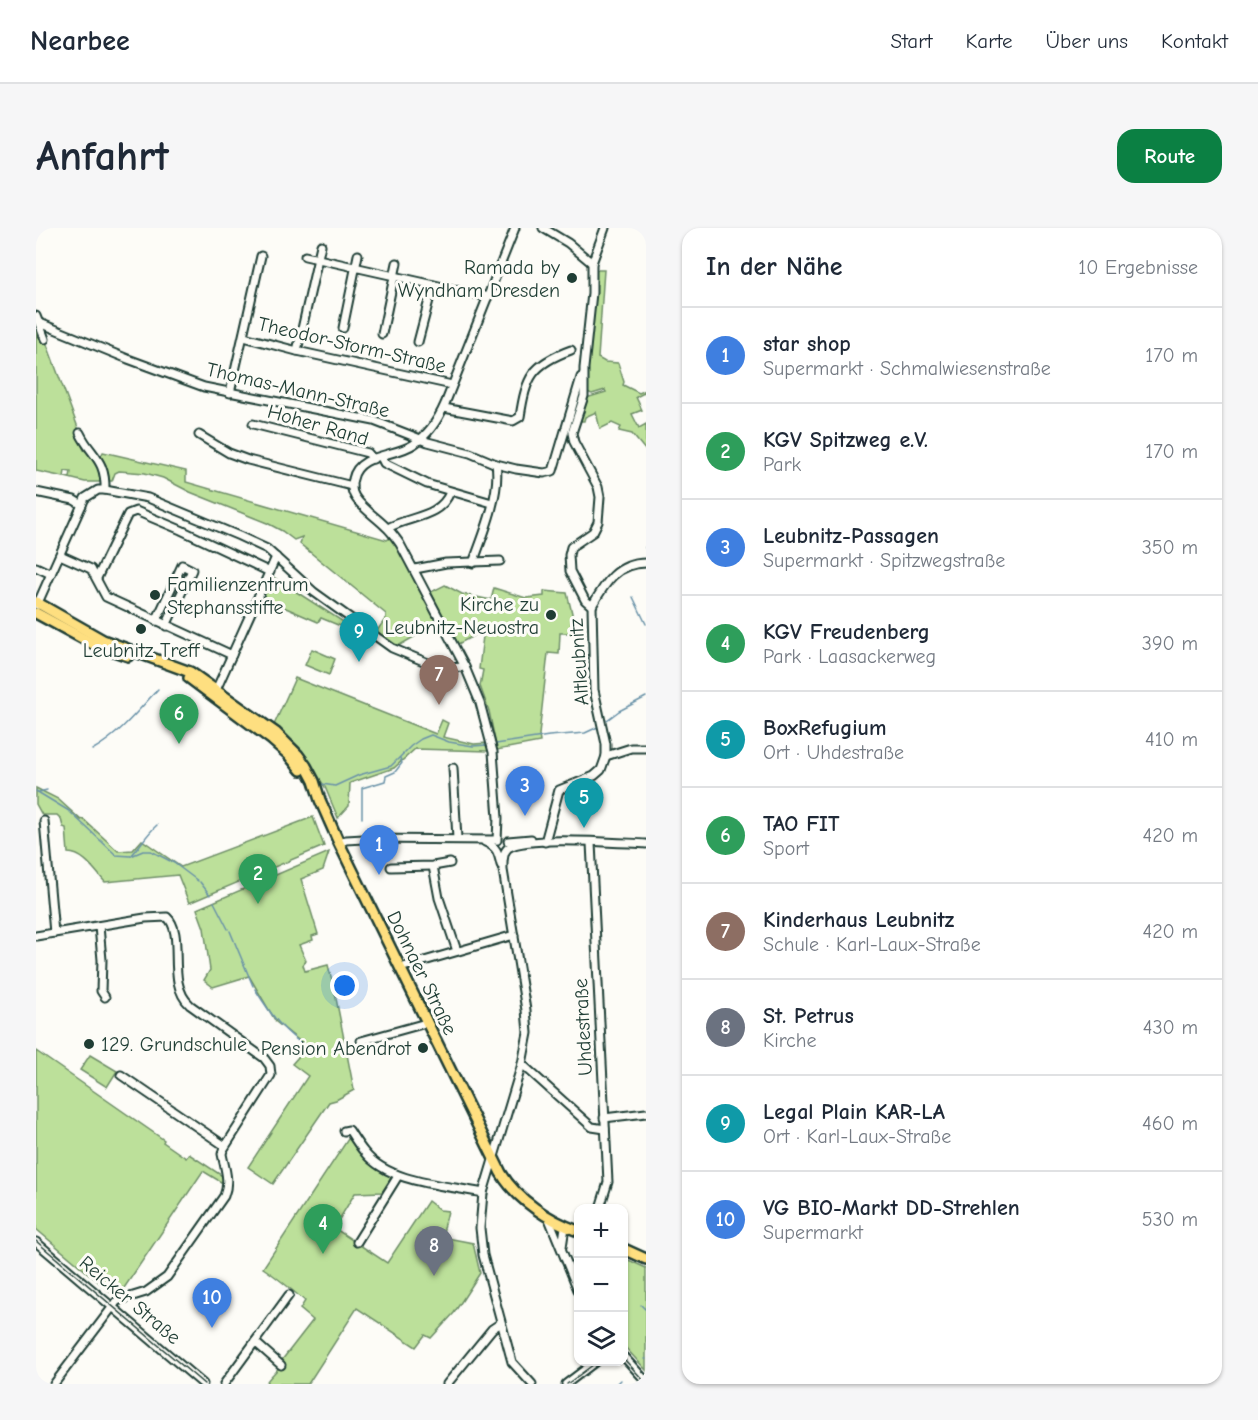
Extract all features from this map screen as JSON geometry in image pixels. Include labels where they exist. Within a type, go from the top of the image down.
[{"type":"main road","name":"Dohnaer Straße","points":[[36,606],[103,640],[190,672],[276,733],[298,755],[314,781],[339,843],[494,1161],[508,1185],[549,1219],[574,1230]]},
{"type":"main road","name":"Dohnaer Straße","points":[[36,606],[93,644],[195,681],[288,754],[301,769],[320,800]]},
{"type":"main road","points":[[628,1251],[646,1259]]},
{"type":"street","points":[[515,228],[444,408],[421,439],[407,448],[360,465],[355,472],[352,486],[354,496],[388,528],[415,570],[476,691],[489,732],[503,870],[528,1033],[522,1064],[483,1193],[480,1210],[481,1244],[512,1362],[532,1384]]},
{"type":"street","points":[[543,228],[568,243],[592,264]]},
{"type":"street","name":"Altleubnitz","points":[[605,228],[592,264],[592,293],[584,368],[584,400],[576,421],[573,439],[598,487],[598,522],[593,532],[571,547],[569,567],[585,600],[592,606],[594,690],[606,744],[606,756]]},
{"type":"street","points":[[297,351],[321,245]]},
{"type":"street","points":[[343,328],[358,255]]},
{"type":"street","points":[[230,393],[261,256]]},
{"type":"street","points":[[305,256],[488,297]]},
{"type":"street","points":[[382,334],[397,263]]},
{"type":"street","points":[[418,342],[433,285]]},
{"type":"street","points":[[38,320],[45,339]]},
{"type":"street","name":"Thomas-Mann-Straße","points":[[38,320],[178,378],[230,393],[374,422],[470,453],[496,464],[526,471],[550,473],[553,471],[584,368]]},
{"type":"street","name":"Theodor-Storm-Straße","points":[[244,337],[452,385]]},
{"type":"street","points":[[444,408],[513,422],[520,417],[528,379],[536,369],[558,354],[571,350]]},
{"type":"street","name":"Hoher Rand","points":[[253,424],[328,441],[368,453],[373,459]]},
{"type":"street","points":[[80,433],[87,448],[99,453],[105,473],[105,490]]},
{"type":"street","points":[[199,435],[229,453],[248,460],[352,486]]},
{"type":"street","points":[[381,457],[384,463],[428,484],[492,502]]},
{"type":"street","points":[[473,563],[492,502],[496,482],[496,464]]},
{"type":"street","points":[[36,606],[85,498],[105,490],[156,500],[258,544],[267,549],[322,598],[392,648],[433,665],[445,668],[465,667]]},
{"type":"street","points":[[36,492],[74,500],[82,506]]},
{"type":"street","points":[[388,528],[436,509],[442,505],[450,492]]},
{"type":"street","points":[[97,578],[128,514],[136,510],[270,572]]},
{"type":"street","points":[[60,555],[91,569],[105,596],[232,655]]},
{"type":"street","points":[[216,690],[276,557]]},
{"type":"street","points":[[415,570],[447,563],[500,561]]},
{"type":"street","points":[[592,606],[615,572],[627,565],[646,563]]},
{"type":"street","points":[[156,621],[182,565],[192,570],[166,626]]},
{"type":"street","points":[[36,567],[51,574]]},
{"type":"street","points":[[545,842],[559,790],[594,776],[601,770],[606,756],[631,748],[646,748]]},
{"type":"street","points":[[453,768],[457,839]]},
{"type":"street","points":[[44,821],[54,933]]},
{"type":"street","points":[[339,843],[346,840],[364,839],[457,839],[501,844],[523,839],[545,842],[646,844]]},
{"type":"street","name":"Uhdestraße","points":[[591,843],[608,1182],[601,1204]]},
{"type":"street","points":[[391,867],[433,866],[450,863]]},
{"type":"street","points":[[433,866],[439,898],[457,951]]},
{"type":"street","points":[[36,936],[145,918],[167,917],[174,933],[181,996],[190,1005],[267,1060],[270,1070],[269,1079],[222,1154],[228,1178],[226,1191],[176,1266],[156,1287],[138,1296],[117,1301],[54,1384]]},
{"type":"street","points":[[99,926],[102,960],[101,991],[105,997]]},
{"type":"street","points":[[400,968],[514,935]]},
{"type":"street","points":[[361,1041],[426,1023]]},
{"type":"street","points":[[522,1064],[592,1127],[605,1129]]},
{"type":"street","points":[[121,1075],[225,1146]]},
{"type":"street","points":[[604,1118],[646,1113]]},
{"type":"street","points":[[344,1131],[349,1130],[368,1157],[398,1176],[483,1193]]},
{"type":"street","points":[[357,1242],[398,1176]]},
{"type":"street","points":[[549,1219],[574,1279]]},
{"type":"street","points":[[562,1250],[565,1227]]},
{"type":"street","name":"Reicker Straße","points":[[36,1242],[203,1384]]},
{"type":"street","points":[[224,1384],[289,1295]]},
{"type":"street","points":[[447,1384],[492,1329],[501,1323]]},
{"type":"street","points":[[255,1342],[280,1365]]},
{"type":"street","points":[[628,1361],[646,1381]]},
{"type":"street","points":[[566,1384],[590,1366]]},
{"type":"green space","points":[[595,270],[604,270],[598,358],[605,362],[618,363],[623,385],[639,393],[646,390],[636,397],[642,410],[632,414],[639,428],[646,424],[646,451],[632,434],[619,431],[621,427],[612,423],[600,429],[596,412],[585,417],[584,421],[579,421],[586,398],[606,392],[605,390],[592,394],[587,392],[585,371]]},
{"type":"green space","points":[[36,324],[45,339],[80,433],[77,435],[84,450],[95,458],[104,482],[85,482],[65,477],[70,477],[71,472],[65,471],[64,477],[36,471]]},
{"type":"green space","points":[[103,452],[186,471],[186,482],[387,540],[391,537],[402,552],[437,624],[398,646],[418,656],[448,664],[447,666],[433,665],[374,635],[386,618],[386,614],[300,544],[302,537],[294,540],[267,523],[190,492],[163,478],[145,473],[119,471],[115,473],[112,481],[107,481],[100,458]]},
{"type":"green space","points":[[273,577],[356,630],[355,632],[321,618],[318,622],[263,598]]},
{"type":"green space","points":[[445,585],[462,594],[491,600],[494,588],[526,598],[544,596],[544,591],[567,593],[572,613],[571,633],[560,633],[559,654],[548,653],[540,742],[497,750],[489,711],[480,686],[483,670],[479,669],[483,636],[477,634],[458,644],[431,592]]},
{"type":"green space","points":[[312,649],[335,659],[329,675],[305,665]]},
{"type":"green space","points":[[295,678],[436,734],[442,720],[448,723],[443,737],[474,744],[487,743],[488,751],[415,749],[394,768],[350,783],[349,806],[338,818],[325,787],[299,747],[274,725]]},
{"type":"green space","points":[[36,788],[58,799],[118,851],[133,850],[142,840],[181,867],[313,817],[324,846],[189,903],[178,875],[105,882],[84,859],[68,853],[66,828],[63,827],[57,815],[42,815],[36,804]]},
{"type":"green space","points":[[329,852],[323,870],[301,879],[318,934],[312,936],[313,940],[299,945],[306,961],[303,965],[305,971],[328,965],[354,1090],[329,1102],[273,1184],[248,1167],[308,1076],[292,1064],[307,1047],[276,1022],[249,976],[213,987],[204,980],[210,970],[204,928],[197,909]]},
{"type":"green space","points":[[36,1051],[164,1140],[163,1142],[186,1158],[189,1154],[225,1179],[221,1182],[203,1171],[120,1294],[114,1295],[36,1229]]},
{"type":"green space","points":[[90,1055],[117,1071],[107,1087],[80,1070]]},
{"type":"green space","points":[[350,1136],[368,1159],[392,1177],[382,1192],[355,1193],[334,1228],[387,1263],[428,1201],[440,1210],[448,1211],[442,1237],[473,1243],[480,1273],[454,1313],[431,1338],[425,1335],[416,1347],[357,1308],[308,1384],[265,1384],[313,1320],[300,1309],[305,1301],[263,1268]]},
{"type":"green space","points":[[628,1260],[646,1268],[646,1370],[628,1350]]},
{"type":"waterway","points":[[633,597],[646,624]]},
{"type":"waterway","points":[[92,750],[119,730],[158,689]]},
{"type":"waterway","points":[[607,720],[646,697]]},
{"type":"waterway","points":[[496,744],[585,733],[598,727]]},
{"type":"waterway","points":[[322,784],[335,786],[359,775],[391,766],[411,746],[431,735],[449,742],[473,746],[487,745]]},
{"type":"waterway","points":[[362,818],[362,788],[385,781],[386,776],[395,772],[402,763],[400,758]]},
{"type":"waterway","points":[[39,792],[47,790]]},
{"type":"waterway","points":[[36,791],[69,811],[116,855],[131,856],[143,851],[151,851],[174,863],[198,881]]},
{"type":"waterway","points":[[131,856],[157,825]]},
{"type":"waterway","points":[[200,882],[210,895]]},
{"type":"waterway","points":[[214,902],[228,929]]},
{"type":"waterway","points":[[230,931],[253,986]]},
{"type":"waterway","points":[[255,989],[285,1030],[309,1048]]},
{"type":"waterway","points":[[641,1305],[646,1310]]},
{"type":"waterway","points":[[617,1384],[621,1380]]},
{"type":"tram line","points":[[36,1241],[204,1384]]},
{"type":"tram line","points":[[628,1363],[646,1383]]},
{"type":"tram line","points":[[567,1384],[592,1366]]},
{"type":"place","name":"Ramada by Wyndham Dresden","points":[[572,278]]},
{"type":"place","name":"Familienzentrum Stephansstifte","points":[[155,595]]},
{"type":"place","name":"Kirche zu Leubnitz-Neuostra","points":[[551,615]]},
{"type":"place","name":"Leubnitz Treff","points":[[141,629]]},
{"type":"place","name":"Legal Plain KAR-LA","points":[[359,662]]},
{"type":"place","name":"Kinderhaus Leubnitz","points":[[439,705]]},
{"type":"place","name":"TAO FIT","points":[[179,744]]},
{"type":"place","name":"Leubnitz-Passagen","points":[[525,816]]},
{"type":"place","name":"BoxRefugium","points":[[584,828]]},
{"type":"place","name":"star shop","points":[[379,875]]},
{"type":"place","name":"KGV Spitzweg e.V.","points":[[258,904]]},
{"type":"place","name":"129. Grundschule","points":[[89,1044]]},
{"type":"place","name":"Pension Abendrot","points":[[423,1048]]},
{"type":"place","name":"KGV Freudenberg","points":[[323,1254]]},
{"type":"place","name":"St. Petrus","points":[[434,1276]]},
{"type":"place","name":"VG BIO-Markt DD-Strehlen","points":[[212,1328]]}]
